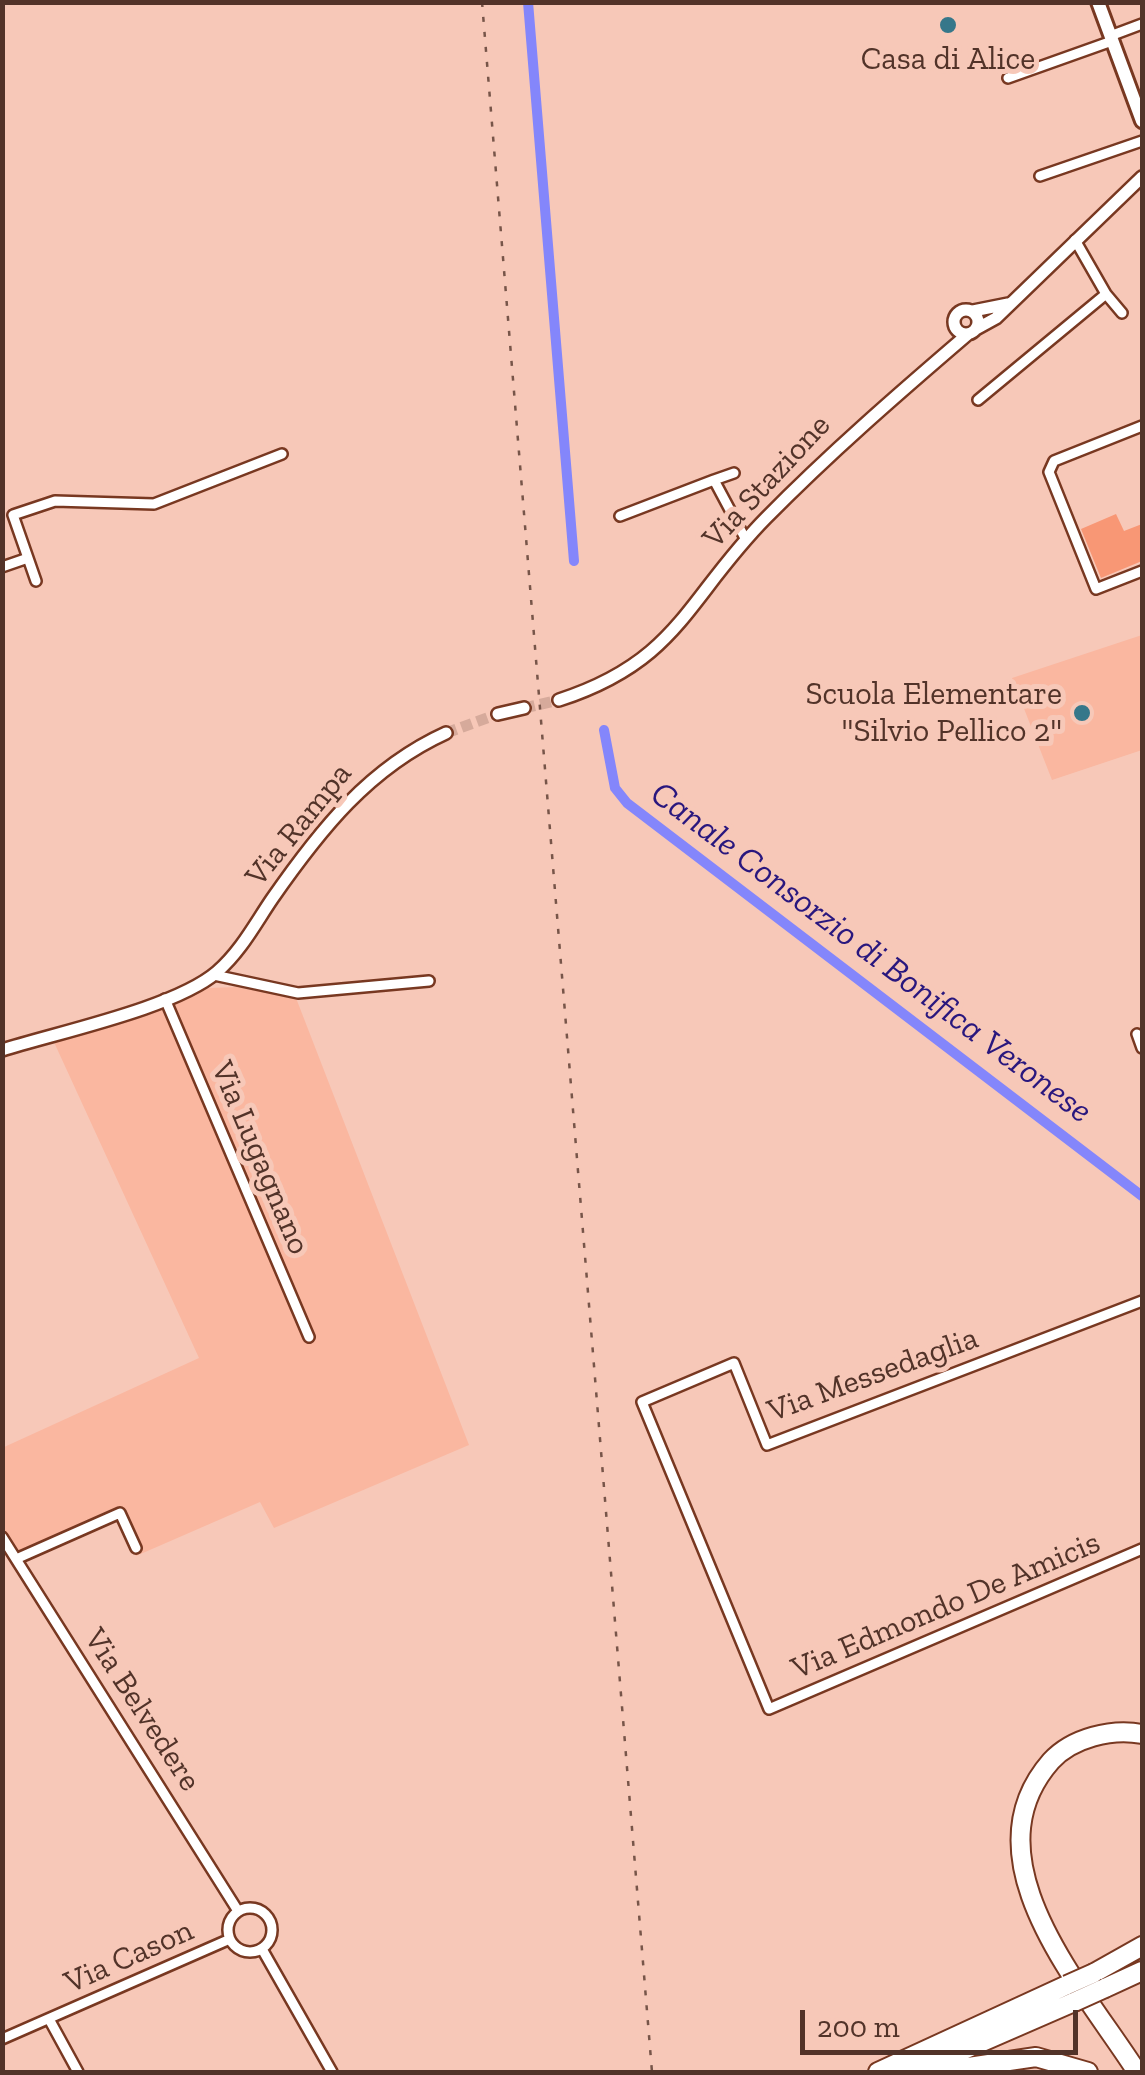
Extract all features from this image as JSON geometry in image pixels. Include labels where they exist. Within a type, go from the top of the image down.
[{"type":"highway","points":[[1136,2072],[1033,1904],[1018,1856],[1018,1832],[1036,1778],[1057,1755],[1088,1738],[1126,1731],[1142,1734]]},
{"type":"highway","points":[[1142,1746],[1099,1747],[1068,1761],[1046,1784],[1034,1806],[1028,1849],[1040,1892],[1060,1930],[1142,2062]]},
{"type":"highway","points":[[1099,1980],[1142,1948]]},
{"type":"highway","points":[[878,2072],[1099,1980],[1142,1971]]},
{"type":"highway","points":[[913,2072],[1070,1993]]},
{"type":"highway","points":[[935,2072],[1036,2057],[1088,2072]]},
{"type":"main road","points":[[1098,2],[1142,121]]},
{"type":"street","points":[[1008,78],[1142,24]]},
{"type":"street","points":[[1040,176],[1142,141]]},
{"type":"street","name":"Via Stazione","points":[[559,700],[604,683],[654,652],[746,540],[858,426],[1012,302],[1142,177]]},
{"type":"street","points":[[1075,240],[1106,294],[1122,313]]},
{"type":"street","points":[[978,400],[1106,294]]},
{"type":"street","name":"Via Stazione","points":[[934,362],[960,311],[973,312],[1012,302]]},
{"type":"street","points":[[955,326],[972,332],[978,318],[973,312]]},
{"type":"street","points":[[1142,426],[1054,462],[1049,472],[1096,588],[1142,571]]},
{"type":"street","points":[[36,581],[14,515],[55,501],[154,504],[282,454]]},
{"type":"street","points":[[620,516],[734,473]]},
{"type":"street","points":[[714,480],[746,540]]},
{"type":"street","points":[[2,567],[28,558]]},
{"type":"street","points":[[498,714],[524,708]]},
{"type":"street","name":"Via Rampa","points":[[2,1050],[165,999],[214,975],[233,957],[302,858],[358,790],[404,754],[446,733]]},
{"type":"street","points":[[214,975],[298,994],[429,981]]},
{"type":"street","name":"Via Lugagnano","points":[[165,999],[309,1337]]},
{"type":"street","points":[[1137,1034],[1142,1048]]},
{"type":"street","name":"Via Messedaglia","points":[[769,1709],[642,1402],[734,1363],[767,1445],[1142,1302]]},
{"type":"street","points":[[16,1559],[120,1513],[136,1548]]},
{"type":"street","name":"Via Belvedere","points":[[2,1537],[238,1911]]},
{"type":"street","name":"Via Edmondo De Amicis","points":[[769,1709],[1142,1550]]},
{"type":"street","points":[[254,1908],[268,1915],[273,1930],[262,1949],[240,1950],[230,1939],[228,1927],[238,1911],[254,1908]]},
{"type":"street","name":"Via Cason","points":[[78,2072],[49,2019],[230,1939]]},
{"type":"street","points":[[262,1949],[332,2072]]},
{"type":"street","points":[[2,2039],[49,2019]]},
{"type":"shaded area","points":[[1116,514],[1124,531],[1142,524],[1142,561],[1101,578],[1081,529]]},
{"type":"shaded area","name":"Scuola Elementare \"Silvio Pellico 2\"","points":[[1142,635],[1142,750],[1052,780],[1012,678]]},
{"type":"shaded area","points":[[237,987],[296,998],[469,1445],[274,1528],[260,1502],[136,1556],[119,1519],[20,1561],[3,1530],[2,1448],[199,1358],[53,1040],[209,988]]},
{"type":"waterway","name":"Canale Consorzio di Bonifica Veronese","points":[[528,2],[574,561]]},
{"type":"waterway","name":"Canale Consorzio di Bonifica Veronese","points":[[604,730],[615,788],[627,803],[1142,1196]]},
{"type":"tunnel","points":[[524,708],[559,700]]},
{"type":"tunnel","points":[[446,733],[498,714]]},
{"type":"railway","points":[[482,2],[652,2072]]},
{"type":"place","name":"Casa di Alice","points":[[948,25]]},
{"type":"place","name":"Scuola Elementare \"Silvio Pellico 2\"","points":[[1082,713]]}]
